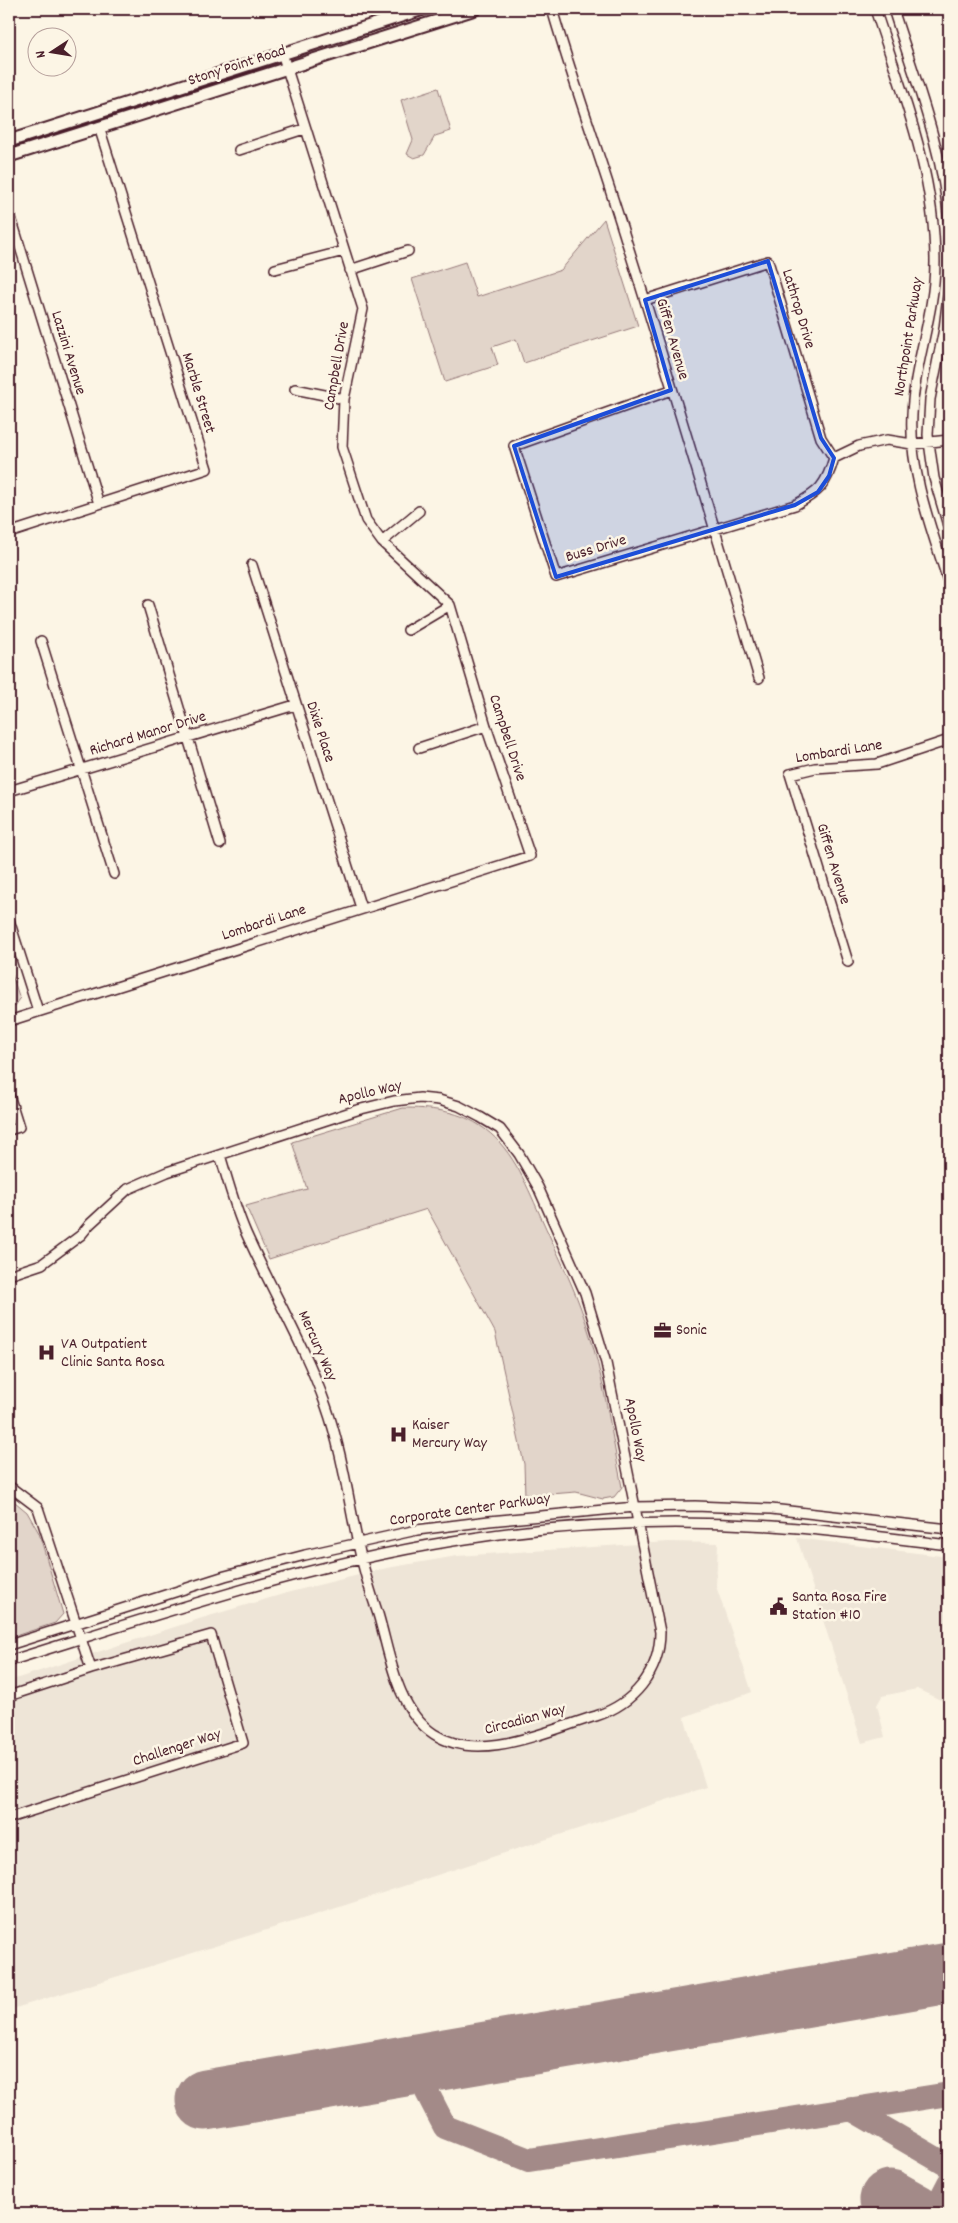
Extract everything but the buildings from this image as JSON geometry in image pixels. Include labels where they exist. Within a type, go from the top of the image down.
[{"type":"main road","name":"Stony Point Road","points":[[9,141],[424,9]]},
{"type":"main road","name":"Stony Point Road","points":[[9,156],[286,67],[475,9]]},
{"type":"street","name":"Giffen Avenue","points":[[552,9],[571,74],[596,144],[645,300],[759,678]]},
{"type":"street","name":"Northpoint Parkway","points":[[875,9],[922,155],[933,222],[934,274],[928,328],[914,388],[912,444],[919,484],[949,584]]},
{"type":"street","points":[[893,9],[936,145],[943,176],[949,223]]},
{"type":"street","name":"Campbell Drive","points":[[282,53],[304,129],[363,309],[344,399],[342,446],[366,520],[382,542],[450,605],[486,726],[530,856]]},
{"type":"street","name":"Marble Street","points":[[9,533],[207,469],[99,127]]},
{"type":"street","points":[[239,150],[304,129]]},
{"type":"street","name":"Lazzini Avenue","points":[[9,211],[100,504]]},
{"type":"street","points":[[275,270],[344,251]]},
{"type":"street","points":[[350,270],[408,251]]},
{"type":"street","name":"Lathrop Drive","points":[[645,300],[768,261],[821,438],[834,458]]},
{"type":"street","name":"Northpoint Parkway","points":[[949,287],[944,329],[930,399],[929,442],[934,478],[949,529]]},
{"type":"street","points":[[295,389],[344,399]]},
{"type":"street","name":"Buss Drive","points":[[671,390],[514,446],[556,577],[715,527],[795,505],[818,492],[829,476],[834,458]]},
{"type":"street","points":[[834,458],[846,451],[868,443],[887,440],[912,444],[949,440]]},
{"type":"street","points":[[382,542],[419,511]]},
{"type":"street","name":"Dixie Place","points":[[252,566],[361,908]]},
{"type":"street","points":[[148,605],[220,844]]},
{"type":"street","points":[[408,630],[450,605]]},
{"type":"street","points":[[41,641],[114,874]]},
{"type":"street","name":"Richard Manor Drive","points":[[9,792],[295,705]]},
{"type":"street","points":[[419,748],[486,726]]},
{"type":"street","name":"Lombardi Lane","points":[[790,774],[815,768],[877,764],[949,740]]},
{"type":"street","name":"Giffen Avenue","points":[[790,774],[848,962]]},
{"type":"street","name":"Lombardi Lane","points":[[9,1021],[530,856]]},
{"type":"street","points":[[9,920],[38,1011]]},
{"type":"street","points":[[9,1095],[19,1126],[9,1130]]},
{"type":"street","name":"Apollo Way","points":[[9,1275],[42,1264],[81,1235],[128,1188],[166,1172],[369,1106],[420,1098],[459,1106],[500,1129],[519,1154],[538,1187],[585,1293],[606,1363],[639,1525]]},
{"type":"street","name":"Mercury Way","points":[[220,1155],[246,1232],[308,1362],[326,1407],[340,1453],[361,1558]]},
{"type":"street","points":[[9,1486],[38,1508],[91,1669]]},
{"type":"street","name":"Corporate Center Parkway","points":[[9,1645],[225,1576],[357,1542],[417,1530],[480,1522],[635,1507],[771,1509],[949,1529]]},
{"type":"street","name":"Corporate Center Parkway","points":[[9,1661],[200,1601],[361,1558],[481,1536],[639,1525],[770,1526],[949,1545]]},
{"type":"street","name":"Circadian Way","points":[[361,1558],[400,1687],[410,1710],[428,1730],[444,1740],[465,1746],[486,1748],[614,1709],[632,1696],[647,1678],[656,1659],[660,1632],[639,1525]]},
{"type":"street","name":"Challenger Way","points":[[9,1696],[91,1669],[211,1635],[243,1743],[9,1818]]},
{"type":"highlighted area","points":[[768,261],[821,438],[834,458],[829,476],[818,492],[795,505],[556,577],[514,446],[671,390],[645,300]]},
{"type":"shaded area","points":[[438,88],[451,131],[435,136],[424,155],[414,158],[407,154],[413,140],[401,100]]},
{"type":"shaded area","points":[[604,219],[638,326],[524,363],[516,339],[492,347],[498,365],[445,382],[412,279],[465,262],[477,297],[561,270]]},
{"type":"shaded area","points":[[9,966],[20,999],[15,1006],[9,1008]]},
{"type":"shaded area","points":[[403,1108],[452,1113],[479,1125],[500,1143],[523,1177],[570,1282],[592,1343],[622,1487],[614,1497],[603,1499],[576,1492],[525,1496],[524,1464],[495,1332],[427,1209],[269,1259],[246,1206],[307,1189],[292,1142]]},
{"type":"shaded area","points":[[9,1497],[27,1512],[39,1533],[63,1614],[55,1623],[9,1638]]},
{"type":"shaded area","points":[[797,1538],[949,1557],[949,1704],[917,1689],[882,1696],[877,1705],[885,1737],[862,1743]]},
{"type":"shaded area","points":[[668,1542],[718,1543],[716,1586],[752,1692],[684,1717],[706,1787],[318,1914],[9,2010],[9,1681],[199,1619],[290,1592],[387,1568],[457,1556]]},
{"type":"taxiway","points":[[413,2065],[445,2127],[529,2160],[949,2094]]},
{"type":"taxiway","points":[[851,2109],[949,2166]]},
{"type":"taxiway","points":[[933,2214],[949,2183]]},
{"type":"runway","points":[[206,2100],[949,1973]]},
{"type":"runway","points":[[890,2200],[915,2214]]},
{"type":"place","name":"Sonic","points":[[662,1330]]},
{"type":"place","name":"VA Outpatient Clinic Santa Rosa","points":[[47,1353]]},
{"type":"place","name":"Kaiser Mercury Way","points":[[398,1434]]},
{"type":"place","name":"Santa Rosa Fire Station #10","points":[[778,1606]]}]
